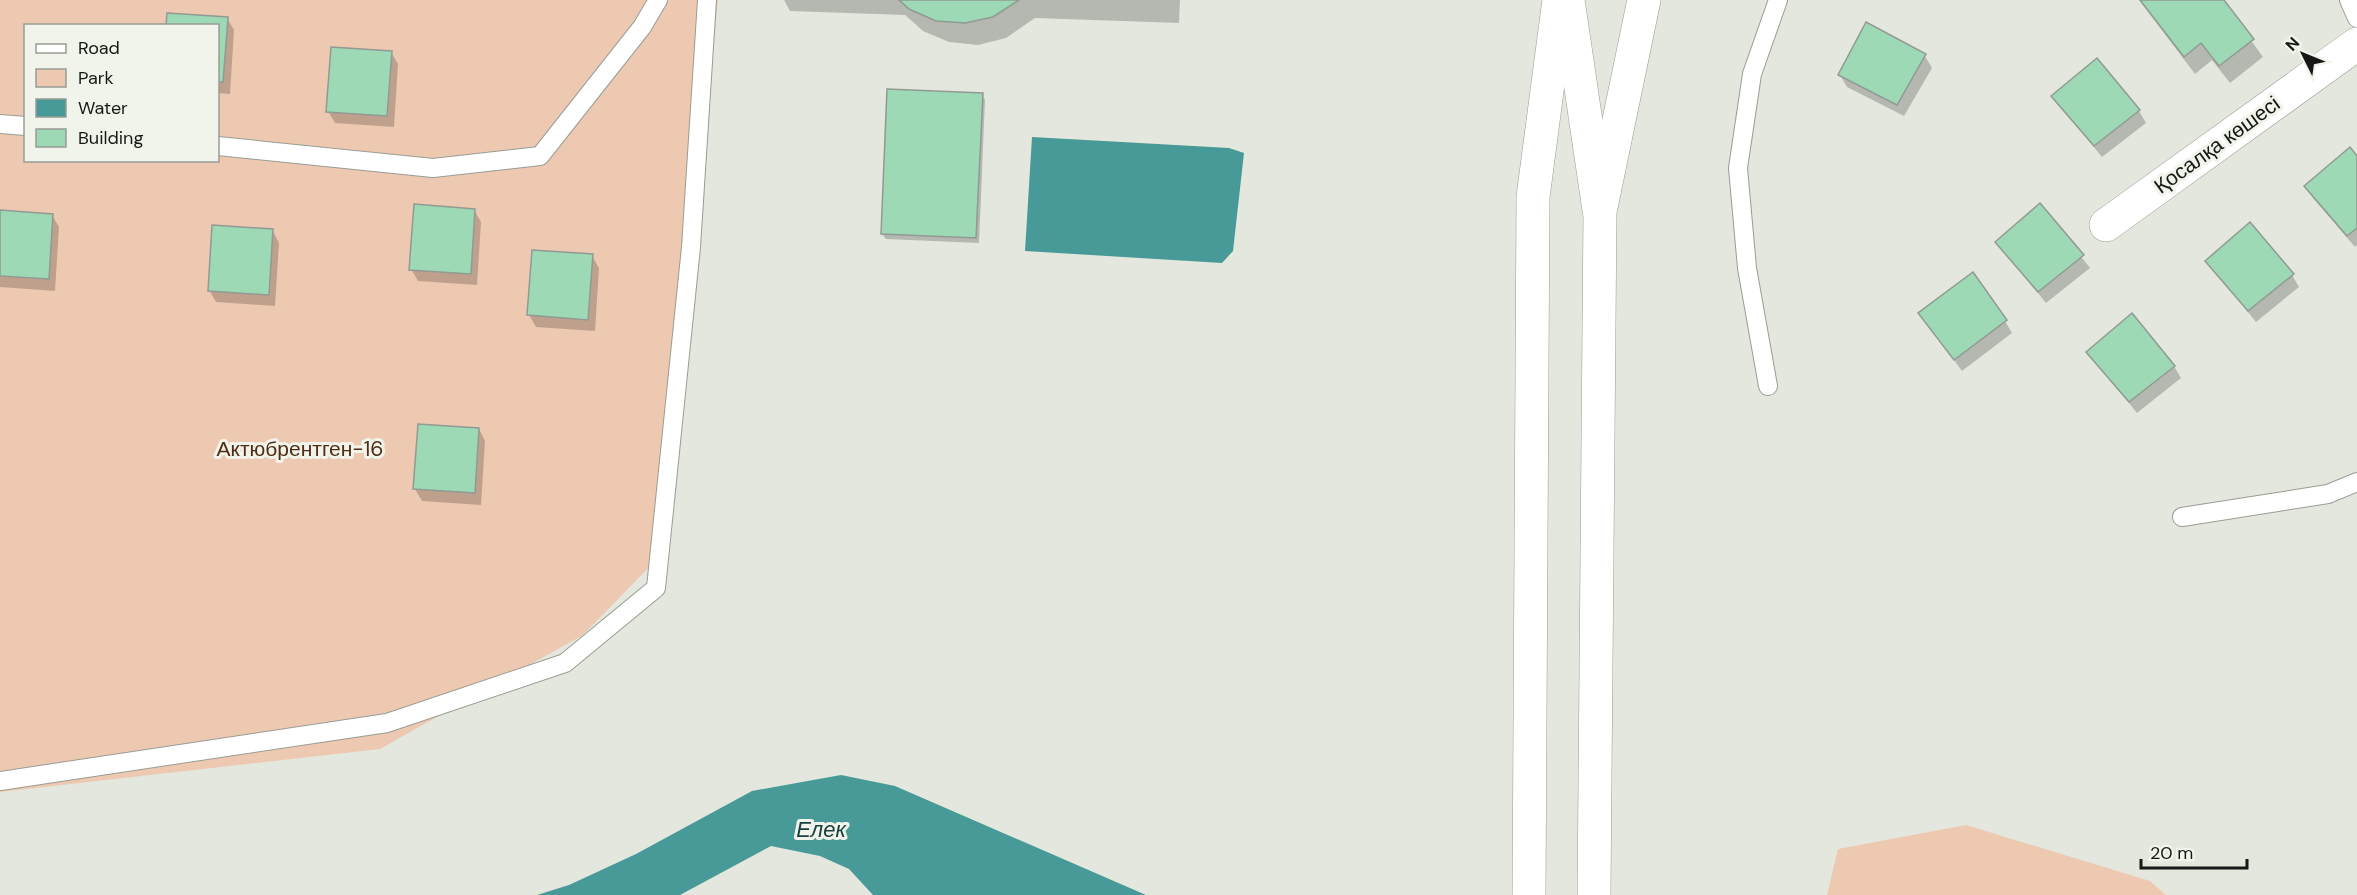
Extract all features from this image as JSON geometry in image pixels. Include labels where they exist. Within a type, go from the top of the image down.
[{"type":"main road","points":[[1529,895],[1533,197],[1558,0]]},
{"type":"main road","points":[[1568,0],[1600,212],[1594,895]]},
{"type":"main road","points":[[1600,212],[1644,0]]},
{"type":"main road","name":"Қосалқа көшесі","points":[[2106,225],[2357,44]]},
{"type":"lane","points":[[219,146],[434,168],[540,156],[642,27],[658,0]]},
{"type":"lane","points":[[0,781],[387,723],[565,663],[656,588],[692,247],[707,0]]},
{"type":"lane","points":[[1768,386],[1747,268],[1738,168],[1752,74],[1778,0]]},
{"type":"lane","points":[[2349,0],[2357,18]]},
{"type":"lane","points":[[0,124],[24,126]]},
{"type":"lane","points":[[2182,517],[2328,494],[2357,482]]},
{"type":"green space","name":"Актюбрентген-16","points":[[0,0],[718,0],[663,553],[583,635],[380,749],[0,792]]},
{"type":"green space","points":[[1966,825],[2150,881],[2166,895],[1827,895],[1838,849]]},
{"type":"water","points":[[1032,137],[1229,148],[1244,153],[1233,251],[1222,263],[1025,251]]},
{"type":"water","name":"Елек","points":[[841,775],[895,786],[1146,895],[873,895],[849,869],[820,856],[771,846],[680,895],[537,895],[569,885],[636,854],[752,791]]},
{"type":"building","points":[[899,0],[1019,0],[993,17],[965,23],[936,21],[909,9]]},
{"type":"building","points":[[2140,0],[2224,0],[2254,39],[2219,66],[2201,43],[2184,57]]},
{"type":"building","points":[[167,13],[228,17],[223,82],[219,82],[219,24],[166,24]]},
{"type":"building","points":[[1866,22],[1926,54],[1897,105],[1838,75]]},
{"type":"building","points":[[331,47],[392,51],[387,116],[326,112]]},
{"type":"building","points":[[2097,58],[2140,110],[2094,146],[2051,96]]},
{"type":"building","points":[[887,89],[983,93],[976,238],[881,234]]},
{"type":"building","points":[[2350,147],[2357,156],[2357,228],[2347,236],[2304,186]]},
{"type":"building","points":[[2040,203],[2084,255],[2038,292],[1995,242]]},
{"type":"building","points":[[414,204],[475,209],[471,274],[409,270]]},
{"type":"building","points":[[0,210],[53,214],[49,279],[0,276]]},
{"type":"building","points":[[2250,222],[2294,274],[2248,311],[2205,261]]},
{"type":"building","points":[[212,225],[273,229],[269,295],[208,291]]},
{"type":"building","points":[[532,250],[593,254],[588,320],[527,315]]},
{"type":"building","points":[[1973,272],[2007,320],[1954,360],[1918,313]]},
{"type":"building","points":[[2132,313],[2175,366],[2129,402],[2086,352]]},
{"type":"building","points":[[418,424],[479,428],[475,493],[413,489]]}]
